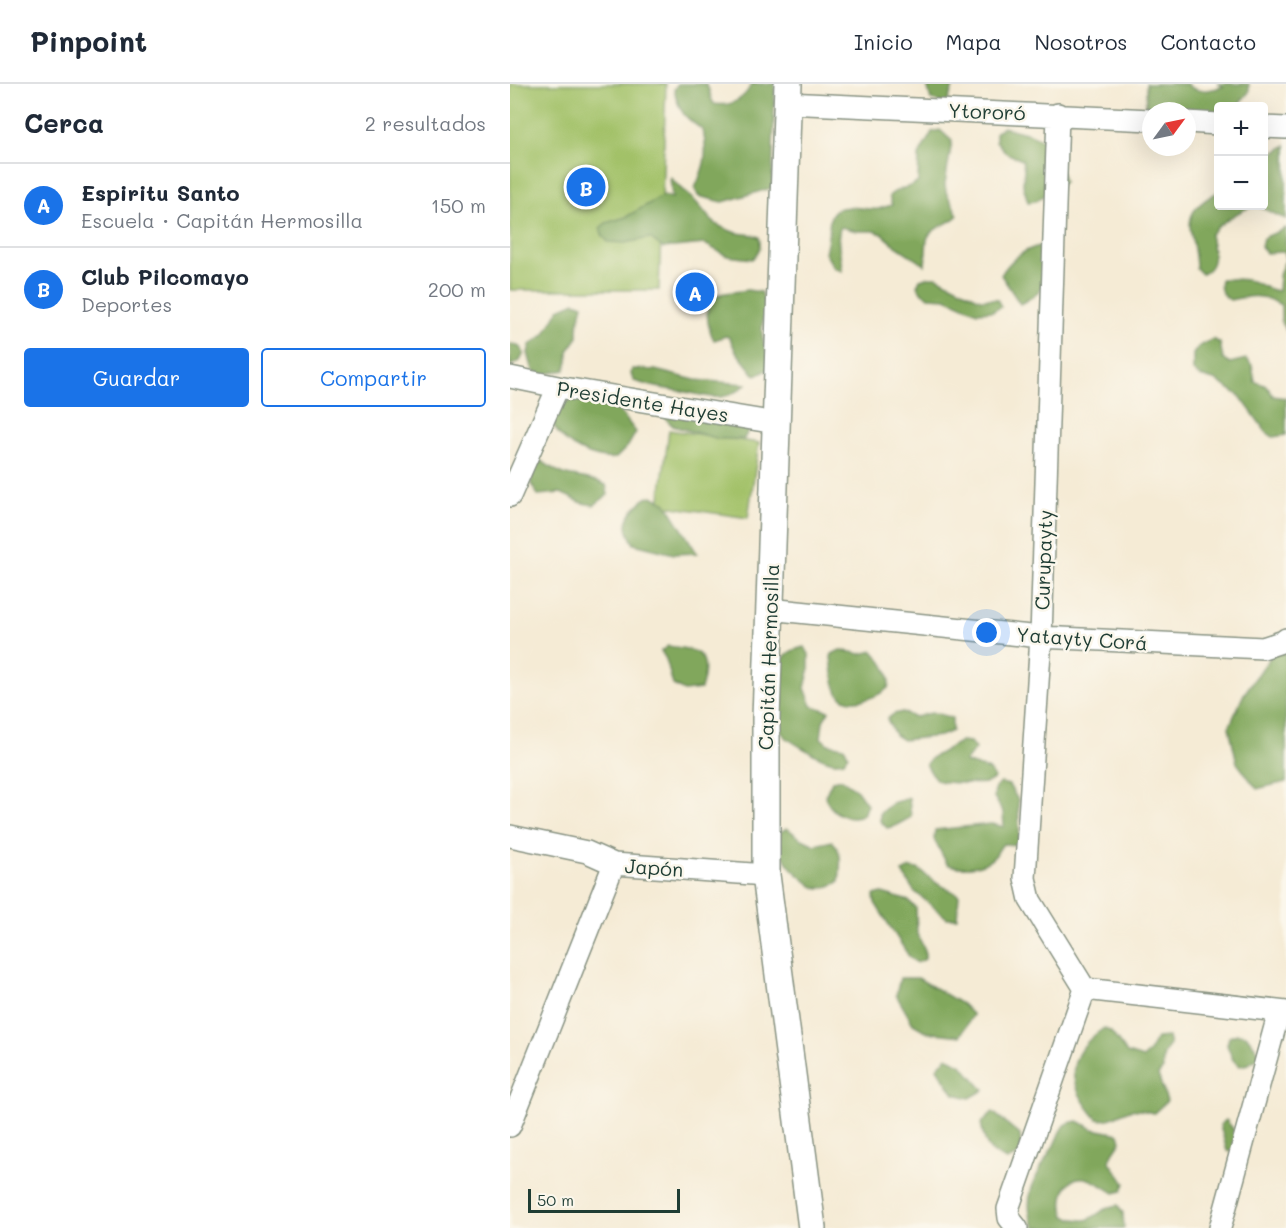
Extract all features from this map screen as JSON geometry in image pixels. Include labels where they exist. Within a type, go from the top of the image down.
[{"type":"street","name":"Ytororó","points":[[787,93],[1142,119]]},
{"type":"street","name":"Capitán Hermosilla","points":[[787,93],[765,790],[766,875],[812,1228]]},
{"type":"street","name":"Curupayty","points":[[1058,114],[1041,637],[1025,878],[1030,900],[1085,989]]},
{"type":"street","points":[[1196,123],[1214,124]]},
{"type":"street","points":[[1268,127],[1286,128]]},
{"type":"street","name":"Presidente Hayes","points":[[510,377],[776,423]]},
{"type":"street","points":[[510,496],[558,387]]},
{"type":"street","name":"Yatayty Corá","points":[[770,609],[1041,637],[1263,648],[1286,639]]},
{"type":"street","name":"Japón","points":[[510,836],[586,852],[614,864],[766,875]]},
{"type":"street","points":[[510,1126],[614,864]]},
{"type":"street","points":[[1017,1228],[1009,1218],[1008,1209],[1085,989],[1282,1012],[1220,1228]]},
{"type":"green space","points":[[510,84],[666,84],[659,290],[510,290]]},
{"type":"green space","points":[[678,84],[706,84],[714,104],[720,105],[737,101],[752,84],[775,84],[772,188],[723,202],[698,196],[695,188],[705,153],[703,130],[680,109],[674,89]]},
{"type":"green space","points":[[927,84],[954,84],[947,104],[931,100]]},
{"type":"green space","points":[[1146,84],[1187,84],[1195,89],[1204,90],[1223,87],[1219,84],[1249,84],[1249,92],[1240,102],[1214,102],[1214,113],[1196,112],[1196,102],[1146,102]]},
{"type":"green space","points":[[1003,127],[1030,134],[1054,145],[1064,182],[1036,201],[1028,202],[1023,185],[1022,160],[1006,153],[996,141],[996,132]]},
{"type":"green space","points":[[940,130],[952,141],[945,184],[946,192],[958,215],[929,236],[925,265],[882,234],[841,227],[839,242],[842,271],[834,268],[825,253],[833,213],[837,209],[851,207],[878,209],[892,205],[889,196],[918,182],[919,155],[932,132]]},
{"type":"green space","points":[[1286,145],[1286,219],[1266,210],[1268,210],[1268,159]]},
{"type":"green space","points":[[670,177],[718,225],[734,232],[759,237],[759,249],[752,259],[727,256],[705,244],[663,248],[650,238],[625,243],[608,242],[600,228],[606,223],[626,217],[664,195],[672,198]]},
{"type":"green space","points":[[1214,195],[1214,210],[1245,210],[1219,226],[1210,235],[1213,262],[1211,267],[1202,274],[1196,268],[1190,224],[1191,216],[1204,201]]},
{"type":"green space","points":[[1286,228],[1286,260],[1283,252],[1266,253],[1261,246],[1263,238]]},
{"type":"green space","points":[[1040,246],[1051,259],[1045,281],[1035,295],[1020,304],[1001,275],[1018,256]]},
{"type":"green space","points":[[1286,260],[1286,330],[1281,321],[1281,305],[1256,297],[1230,300],[1221,291],[1221,279],[1244,279],[1278,291],[1280,271]]},
{"type":"green space","points":[[937,277],[980,299],[997,299],[1001,307],[993,311],[977,312],[946,298],[929,297],[917,286],[920,279]]},
{"type":"green space","points":[[747,290],[761,292],[765,303],[762,331],[769,369],[758,375],[754,374],[735,350],[730,338],[726,336],[714,340],[707,315],[709,303],[713,298],[721,294]]},
{"type":"green space","points":[[575,302],[583,305],[578,324],[578,337],[568,351],[565,370],[540,375],[533,371],[528,353],[530,345],[544,335],[559,309]]},
{"type":"green space","points":[[1213,339],[1220,343],[1223,359],[1230,363],[1246,359],[1252,365],[1255,382],[1266,386],[1273,396],[1286,398],[1286,435],[1273,437],[1266,432],[1240,396],[1217,381],[1200,376],[1193,371],[1193,354],[1198,347]]},
{"type":"green space","points":[[510,344],[518,345],[524,353],[520,361],[510,366]]},
{"type":"green space","points":[[632,369],[655,370],[695,380],[746,384],[729,395],[706,396],[634,381],[631,374]]},
{"type":"green space","points":[[583,396],[615,405],[636,432],[628,446],[616,458],[596,456],[585,452],[564,440],[557,432],[553,423],[553,413],[566,402]]},
{"type":"green space","points":[[666,410],[750,427],[744,439],[719,439],[673,426],[666,419]]},
{"type":"green space","points":[[669,430],[759,443],[748,518],[659,505]]},
{"type":"green space","points":[[541,461],[563,474],[606,485],[608,495],[594,505],[582,503],[561,493],[538,495],[531,484],[532,474]]},
{"type":"green space","points":[[652,496],[666,503],[697,553],[674,554],[634,544],[630,538],[628,521],[636,507]]},
{"type":"green space","points":[[1286,635],[1286,782],[1257,789],[1237,763],[1229,727],[1244,694]]},
{"type":"green space","points":[[668,646],[688,649],[704,661],[701,689],[684,691],[673,685],[666,659],[661,651]]},
{"type":"green space","points":[[804,647],[809,654],[809,671],[805,688],[812,706],[829,711],[823,721],[821,738],[828,744],[844,747],[848,755],[844,761],[834,762],[819,757],[782,733],[779,695],[782,664],[788,654]]},
{"type":"green space","points":[[840,650],[861,654],[873,651],[883,663],[889,678],[888,688],[870,698],[852,701],[845,699],[836,689],[831,657]]},
{"type":"green space","points":[[902,712],[916,717],[932,713],[952,718],[952,731],[940,736],[903,740],[895,735],[887,719]]},
{"type":"green space","points":[[961,741],[970,742],[975,749],[965,762],[989,770],[995,778],[987,783],[945,782],[936,779],[926,764],[931,758]]},
{"type":"green space","points":[[841,779],[857,790],[867,804],[863,815],[845,816],[835,811],[827,802],[825,796],[832,781]]},
{"type":"green space","points":[[1001,783],[1009,785],[1018,800],[1020,845],[1003,844],[995,856],[979,865],[965,867],[947,864],[934,839],[935,830],[992,824],[1004,827],[1003,812],[994,797],[995,788]]},
{"type":"green space","points":[[909,798],[911,817],[887,828],[880,821],[880,813],[892,803]]},
{"type":"green space","points":[[787,828],[800,838],[815,845],[832,841],[840,855],[839,882],[816,888],[793,870],[785,860],[781,848],[780,832]]},
{"type":"green space","points":[[910,868],[918,869],[938,884],[959,895],[957,918],[947,918],[914,891],[902,872]]},
{"type":"green space","points":[[882,893],[909,901],[916,908],[917,934],[925,950],[925,959],[917,963],[910,958],[875,903],[874,895]]},
{"type":"green space","points":[[900,978],[918,978],[962,1004],[973,1015],[960,1036],[927,1032],[913,1024],[896,995]]},
{"type":"green space","points":[[1104,1028],[1111,1032],[1127,1053],[1143,1058],[1157,1038],[1168,1037],[1170,1045],[1164,1056],[1163,1069],[1158,1075],[1167,1101],[1154,1113],[1133,1110],[1110,1119],[1097,1119],[1079,1094],[1074,1071],[1076,1060],[1081,1049]]},
{"type":"green space","points":[[1237,1034],[1246,1035],[1262,1056],[1240,1066],[1233,1060],[1227,1045],[1229,1037]]},
{"type":"green space","points":[[947,1057],[962,1065],[984,1090],[970,1098],[954,1094],[937,1068]]},
{"type":"green space","points":[[993,1112],[1020,1135],[1022,1153],[1007,1160],[988,1146],[981,1123]]},
{"type":"green space","points":[[1226,1120],[1238,1135],[1235,1151],[1227,1151],[1220,1125]]},
{"type":"green space","points":[[1078,1121],[1093,1129],[1119,1134],[1121,1141],[1110,1162],[1125,1183],[1122,1191],[1114,1193],[1089,1179],[1078,1178],[1072,1181],[1063,1197],[1065,1216],[1089,1219],[1103,1210],[1118,1205],[1123,1213],[1124,1228],[1035,1228],[1029,1206],[1037,1175],[1064,1126]]},
{"type":"place","name":"Club Pilcomayo","points":[[586,187]]},
{"type":"place","name":"Espiritu Santo","points":[[695,292]]}]
